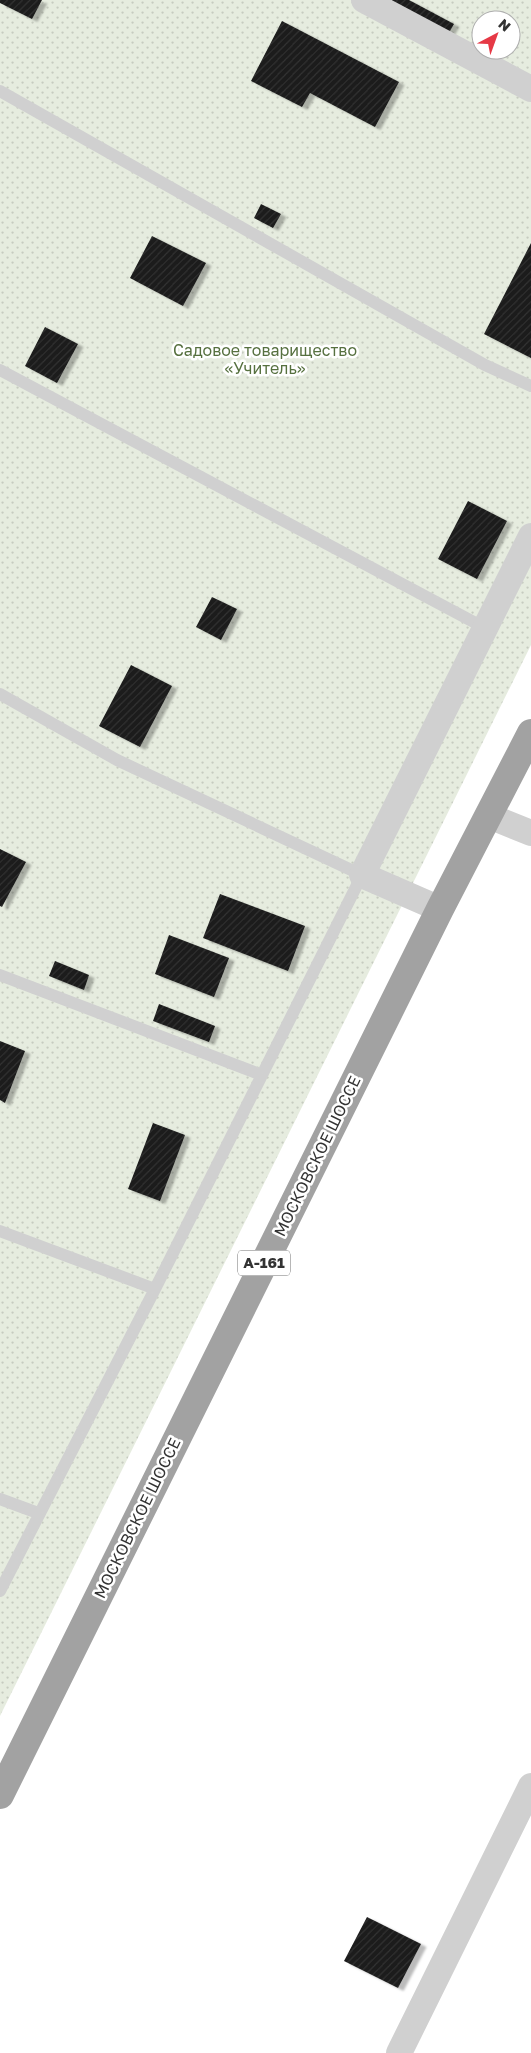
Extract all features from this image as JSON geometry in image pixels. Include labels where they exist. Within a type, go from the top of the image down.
[{"type":"highway","name":"МОСКОВСКОЕ ШОССЕ","points":[[0,1795],[440,909],[531,733]]},
{"type":"street","points":[[364,0],[531,89]]},
{"type":"street","points":[[440,909],[362,875],[531,536]]},
{"type":"street","points":[[489,816],[531,833]]},
{"type":"street","points":[[399,2053],[531,1786]]},
{"type":"lane","points":[[0,92],[485,366],[531,386]]},
{"type":"lane","points":[[0,370],[485,628]]},
{"type":"lane","points":[[0,694],[117,760],[362,875],[155,1290],[0,1591]]},
{"type":"lane","points":[[0,975],[262,1076]]},
{"type":"lane","points":[[0,1231],[155,1290]]},
{"type":"lane","points":[[0,1499],[38,1514]]},
{"type":"green space","name":"Садовое товарищество «Учитель»","points":[[0,0],[531,0],[531,645],[0,1716]]},
{"type":"building","points":[[0,0],[42,0],[32,19],[0,3]]},
{"type":"building","points":[[392,0],[409,0],[454,24],[446,38],[388,8]]},
{"type":"building","points":[[282,21],[399,82],[375,127],[310,93],[302,107],[251,81]]},
{"type":"building","points":[[261,204],[281,214],[273,228],[254,218]]},
{"type":"building","points":[[152,236],[206,263],[183,306],[130,278]]},
{"type":"building","points":[[531,243],[531,358],[484,334]]},
{"type":"building","points":[[45,327],[78,344],[57,383],[25,366]]},
{"type":"building","points":[[468,501],[507,521],[477,579],[438,559]]},
{"type":"building","points":[[212,597],[237,609],[221,640],[196,627]]},
{"type":"building","points":[[131,665],[172,686],[140,747],[99,726]]},
{"type":"building","points":[[0,849],[26,862],[2,907],[0,906]]},
{"type":"building","points":[[220,894],[305,926],[288,971],[203,938]]},
{"type":"building","points":[[169,935],[229,958],[214,997],[155,974]]},
{"type":"building","points":[[55,961],[89,975],[84,990],[49,976]]},
{"type":"building","points":[[159,1004],[215,1026],[209,1042],[153,1021]]},
{"type":"building","points":[[0,1041],[25,1051],[5,1103],[0,1100]]},
{"type":"building","points":[[153,1123],[185,1135],[160,1201],[128,1189]]},
{"type":"building","points":[[367,1917],[421,1944],[398,1988],[344,1961]]}]
